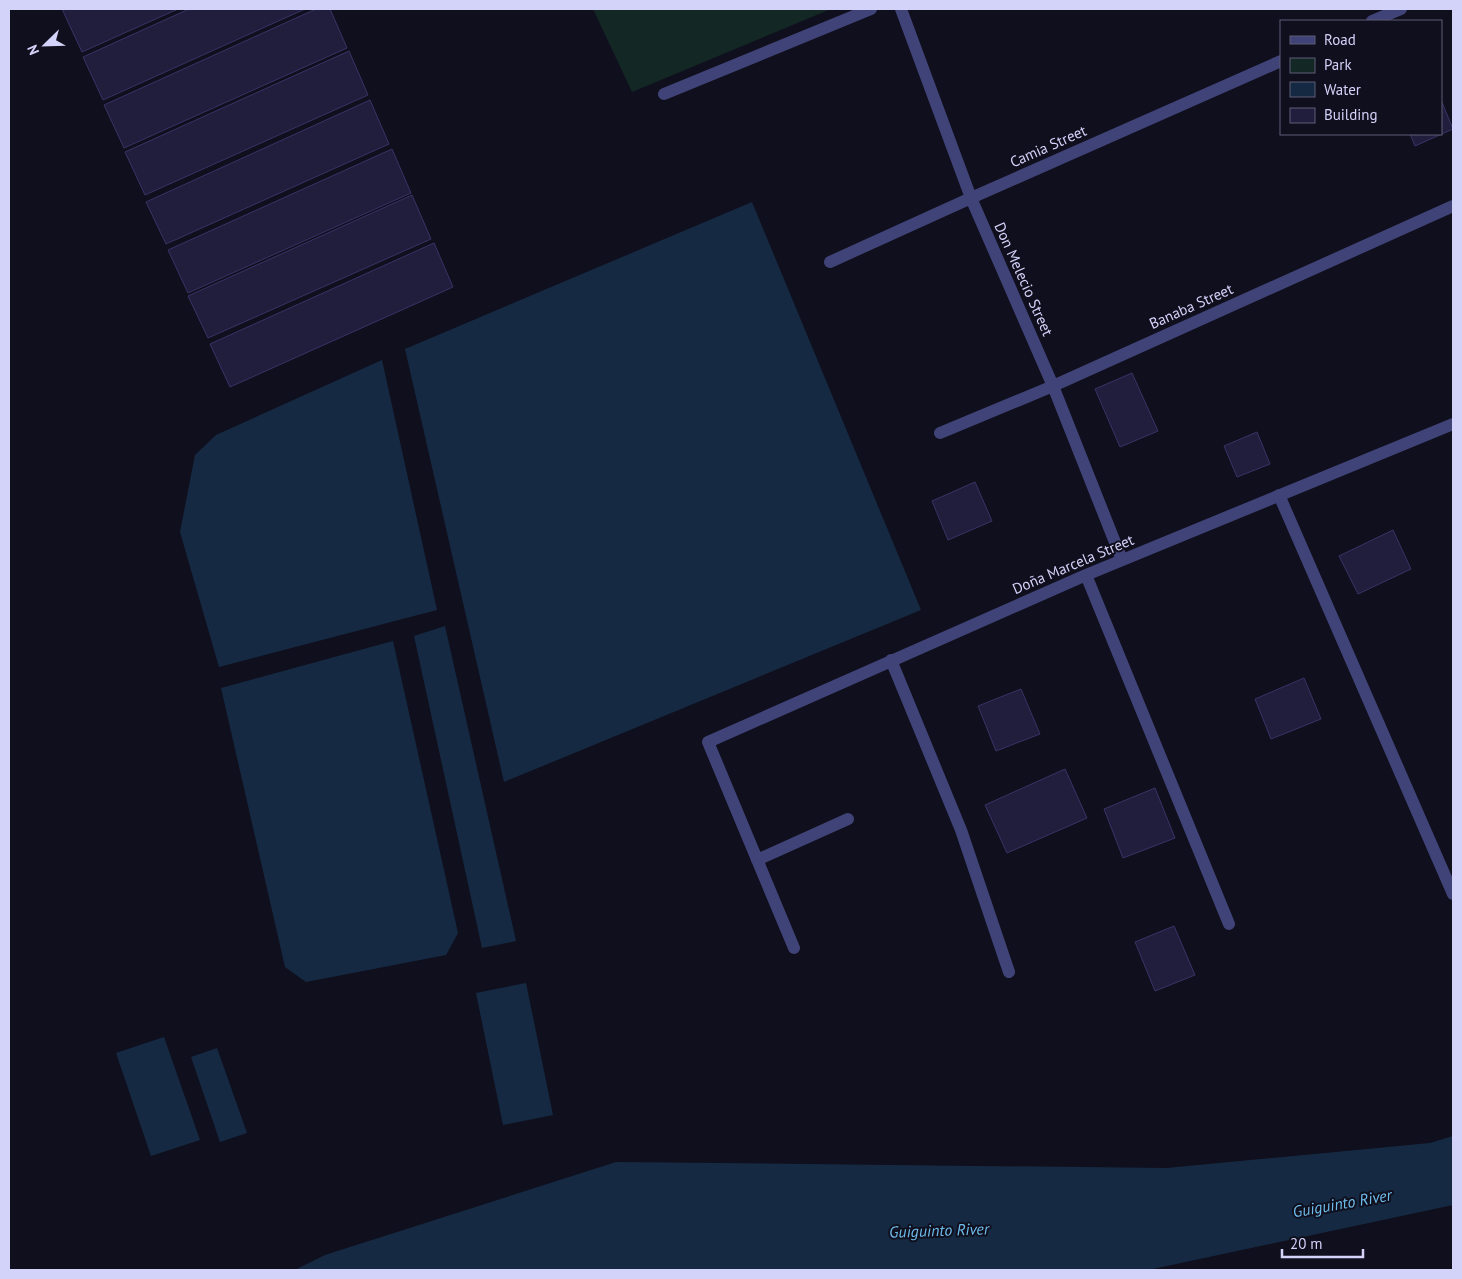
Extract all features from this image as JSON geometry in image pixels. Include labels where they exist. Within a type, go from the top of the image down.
[{"type":"street","points":[[664,94],[871,9]]},
{"type":"street","name":"Don Melecio Street","points":[[901,9],[970,198],[1054,386],[1122,560]]},
{"type":"street","points":[[1374,20],[1401,9]]},
{"type":"street","name":"Camia Street","points":[[830,262],[1280,61]]},
{"type":"street","name":"Banaba Street","points":[[940,433],[1054,386],[1453,206]]},
{"type":"street","name":"Doña Marcela Street","points":[[757,860],[708,742],[1086,575],[1453,424]]},
{"type":"street","points":[[1279,495],[1453,894]]},
{"type":"street","points":[[1086,575],[1229,924]]},
{"type":"street","points":[[891,660],[961,830],[1009,972]]},
{"type":"street","points":[[794,948],[757,860],[848,819]]},
{"type":"green space","points":[[593,9],[831,9],[632,92]]},
{"type":"water","points":[[752,202],[921,610],[504,782],[405,349]]},
{"type":"water","points":[[382,360],[437,610],[219,667],[180,532],[195,455],[216,435]]},
{"type":"water","points":[[445,626],[516,941],[482,948],[414,636]]},
{"type":"water","points":[[393,641],[458,933],[446,955],[306,982],[285,967],[221,688]]},
{"type":"water","points":[[526,983],[553,1115],[503,1125],[476,993]]},
{"type":"water","points":[[164,1037],[200,1140],[151,1156],[116,1053]]},
{"type":"water","points":[[217,1048],[247,1133],[220,1142],[191,1057]]},
{"type":"water","name":"Guiguinto River","points":[[1453,1136],[1453,1205],[1148,1270],[295,1270],[325,1255],[616,1162],[1167,1168],[1430,1143]]},
{"type":"building","points":[[62,9],[178,9],[82,52]]},
{"type":"building","points":[[189,9],[305,9],[103,100],[83,57]]},
{"type":"building","points":[[316,9],[330,9],[347,48],[124,148],[104,105]]},
{"type":"building","points":[[349,51],[368,95],[145,195],[125,152]]},
{"type":"building","points":[[370,100],[389,144],[166,244],[146,202]]},
{"type":"building","points":[[1442,102],[1453,129],[1442,134]]},
{"type":"building","points":[[1410,135],[1440,135],[1415,146]]},
{"type":"building","points":[[392,149],[411,193],[188,293],[168,250]]},
{"type":"building","points":[[412,195],[431,239],[208,338],[188,296]]},
{"type":"building","points":[[434,243],[453,287],[230,387],[210,344]]},
{"type":"building","points":[[1132,373],[1158,431],[1120,447],[1095,389]]},
{"type":"building","points":[[1257,432],[1270,464],[1237,477],[1224,446]]},
{"type":"building","points":[[975,482],[992,521],[948,540],[932,501]]},
{"type":"building","points":[[1393,530],[1411,569],[1358,594],[1339,556]]},
{"type":"building","points":[[1304,678],[1321,719],[1271,739],[1255,699]]},
{"type":"building","points":[[1021,689],[1040,734],[996,751],[978,706]]},
{"type":"building","points":[[1065,769],[1087,818],[1007,853],[985,805]]},
{"type":"building","points":[[1155,788],[1175,838],[1123,858],[1104,809]]},
{"type":"building","points":[[1174,926],[1195,975],[1155,991],[1135,942]]}]
